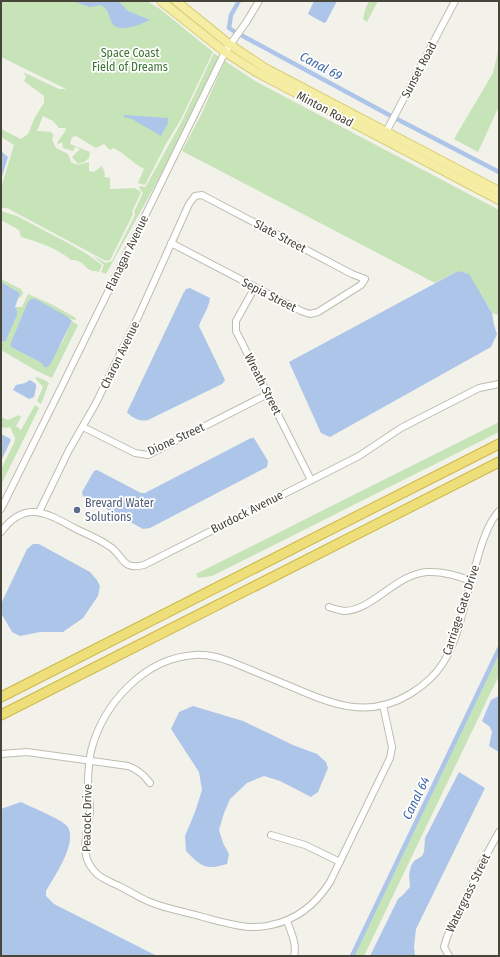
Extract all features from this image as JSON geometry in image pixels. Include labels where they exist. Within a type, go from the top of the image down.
[{"type":"highway","points":[[1,697],[499,444]]},
{"type":"highway","points":[[1,715],[499,462]]},
{"type":"main road","name":"Minton Road","points":[[161,1],[227,48]]},
{"type":"main road","name":"Minton Road","points":[[176,1],[227,48],[256,72],[499,191]]},
{"type":"main road","name":"Minton Road","points":[[385,136],[499,200]]},
{"type":"street","name":"Flanagan Avenue","points":[[1,509],[227,48],[248,21],[259,1]]},
{"type":"street","name":"Sunset Road","points":[[385,136],[455,1]]},
{"type":"street","name":"Slate Street","points":[[195,196],[202,195],[352,274],[365,279]]},
{"type":"street","name":"Charon Avenue","points":[[39,512],[69,450],[83,427],[140,315],[189,204],[195,196]]},
{"type":"street","name":"Sepia Street","points":[[171,243],[301,311],[310,314],[318,312],[361,285],[365,279]]},
{"type":"street","name":"Wreath Street","points":[[255,287],[236,322],[236,331],[312,480]]},
{"type":"street","name":"Burdock Avenue","points":[[39,512],[50,515],[110,547],[126,564],[135,568],[144,565],[359,456],[401,428],[479,388],[499,384]]},
{"type":"street","name":"Dione Street","points":[[83,427],[135,453],[148,455],[268,394]]},
{"type":"street","name":"Carriage Gate Drive","points":[[383,705],[399,700],[421,687],[433,677],[443,663],[455,637],[488,527],[499,511]]},
{"type":"street","points":[[1,532],[14,518],[27,513],[39,512]]},
{"type":"street","points":[[329,607],[343,611],[352,610],[404,579],[415,574],[426,572],[444,572],[472,581]]},
{"type":"street","name":"Peacock Drive","points":[[195,655],[218,657],[334,704],[359,708],[383,705],[392,747],[390,758],[324,892],[312,905],[300,914],[287,921],[270,926],[250,927],[232,924],[150,902],[98,875],[91,868],[87,858],[86,848],[90,810],[88,783],[90,760],[94,741],[110,708],[120,695],[130,685],[148,672],[167,662],[182,657],[195,655]]},
{"type":"street","points":[[1,754],[27,752],[90,760],[134,768],[150,783]]},
{"type":"street","name":"Watergrass Street","points":[[449,956],[444,947],[447,937],[484,859],[499,832]]},
{"type":"street","points":[[271,835],[305,845],[340,862]]},
{"type":"street","points":[[287,921],[295,947],[294,956]]},
{"type":"green space","name":"Space Coast Field of Dreams","points":[[1,1],[147,1],[160,9],[213,52],[180,121],[166,144],[145,185],[138,183],[144,169],[113,148],[110,150],[104,144],[96,148],[76,136],[72,137],[70,144],[90,152],[89,158],[78,164],[72,157],[80,149],[75,147],[73,151],[63,148],[62,142],[57,145],[66,128],[59,128],[53,121],[43,116],[37,131],[51,132],[54,136],[52,139],[56,148],[68,154],[71,162],[78,165],[89,162],[89,171],[94,172],[102,166],[105,174],[104,177],[110,178],[110,189],[135,188],[141,192],[132,212],[133,214],[110,260],[106,261],[7,208],[1,208],[1,188],[14,145],[1,137],[1,129],[21,139],[28,134],[35,117],[44,103],[44,96],[24,81],[26,76],[23,72],[59,89],[66,89],[1,57]]},
{"type":"green space","points":[[369,1],[378,1],[367,22],[363,19]]},
{"type":"green space","points":[[499,47],[499,106],[478,152],[454,139],[493,73]]},
{"type":"green space","points":[[214,53],[223,60],[199,115],[181,148],[173,153],[106,274],[101,272],[104,265],[92,255],[106,263],[112,261],[135,215],[134,212],[143,193],[139,188],[140,186],[146,186],[181,123]]},
{"type":"green space","points":[[225,61],[255,81],[499,210],[499,315],[492,313],[487,304],[458,271],[435,283],[182,151],[201,115]]},
{"type":"green space","points":[[1,211],[17,216],[87,254],[102,265],[99,272],[92,271],[81,262],[71,260],[60,252],[47,246],[21,237],[19,230],[1,220]]},
{"type":"green space","points":[[1,279],[21,289],[23,293],[21,297],[18,298],[20,293],[1,282]]},
{"type":"green space","points":[[28,294],[51,304],[76,318],[75,320],[70,319],[36,299],[13,348],[43,363],[45,368],[63,341],[72,321],[78,325],[52,378],[1,350],[1,340],[4,342],[15,307],[22,307]]},
{"type":"green space","points":[[36,377],[49,383],[41,404],[37,401],[43,387],[35,378]]},
{"type":"green space","points":[[35,405],[39,408],[1,485],[1,469],[15,438],[10,427],[4,428],[1,426],[1,417],[8,420],[19,415],[21,417],[16,426],[21,430]]},
{"type":"green space","points":[[499,422],[499,432],[212,576],[198,578],[196,574]]},
{"type":"green space","points":[[499,648],[499,676],[364,956],[353,956]]},
{"type":"water","points":[[72,1],[118,1],[128,11],[150,20],[142,24],[119,28],[112,23],[107,11],[101,5],[90,7]]},
{"type":"water","points":[[314,1],[337,1],[326,22],[324,23],[308,14]]},
{"type":"water","points":[[124,115],[168,118],[168,123],[161,136],[132,119],[124,117]]},
{"type":"water","points":[[1,151],[8,157],[1,180]]},
{"type":"water","points":[[458,271],[469,274],[492,313],[497,334],[491,347],[330,437],[321,433],[289,362]]},
{"type":"water","points":[[1,282],[20,293],[15,307],[17,315],[5,342],[1,340]]},
{"type":"water","points":[[190,288],[210,298],[199,326],[225,380],[222,384],[148,420],[136,419],[127,412],[183,294],[186,289]]},
{"type":"water","points":[[31,299],[36,299],[68,317],[72,321],[50,365],[45,368],[42,363],[10,345],[28,302]]},
{"type":"water","points":[[30,380],[36,384],[34,397],[29,399],[13,390],[16,385]]},
{"type":"water","points":[[1,434],[11,440],[2,459],[1,459]]},
{"type":"water","points":[[251,438],[254,438],[268,461],[267,467],[150,528],[143,529],[83,496],[82,492],[94,471],[97,470],[141,493],[145,493]]},
{"type":"water","points":[[33,544],[39,544],[90,572],[100,586],[98,596],[83,618],[63,632],[40,632],[20,636],[12,632],[1,613],[1,604],[27,549]]},
{"type":"water","points":[[499,696],[499,752],[489,746],[492,732],[490,727],[482,721],[491,700]]},
{"type":"water","points":[[193,706],[243,721],[293,745],[317,754],[326,762],[328,768],[318,792],[311,797],[280,781],[264,776],[247,783],[230,799],[224,813],[219,830],[223,843],[229,854],[227,864],[220,866],[204,866],[186,851],[185,836],[202,790],[199,772],[171,729],[179,712]]},
{"type":"water","points":[[459,772],[485,788],[416,929],[414,947],[415,956],[370,956],[398,899],[410,887],[409,874],[411,866],[414,861],[422,856],[424,852],[425,838]]},
{"type":"water","points":[[21,802],[64,823],[70,833],[68,849],[46,891],[46,896],[54,904],[157,956],[1,956],[1,809]]},
{"type":"waterway","points":[[235,32],[229,28],[231,15],[239,1]]},
{"type":"waterway","name":"Canal 69","points":[[241,35],[391,116]]},
{"type":"waterway","name":"Canal 69","points":[[397,119],[499,172]]},
{"type":"waterway","name":"Canal 64","points":[[352,956],[499,649]]},
{"type":"place","name":"Brevard Water Solutions","points":[[77,510]]}]
